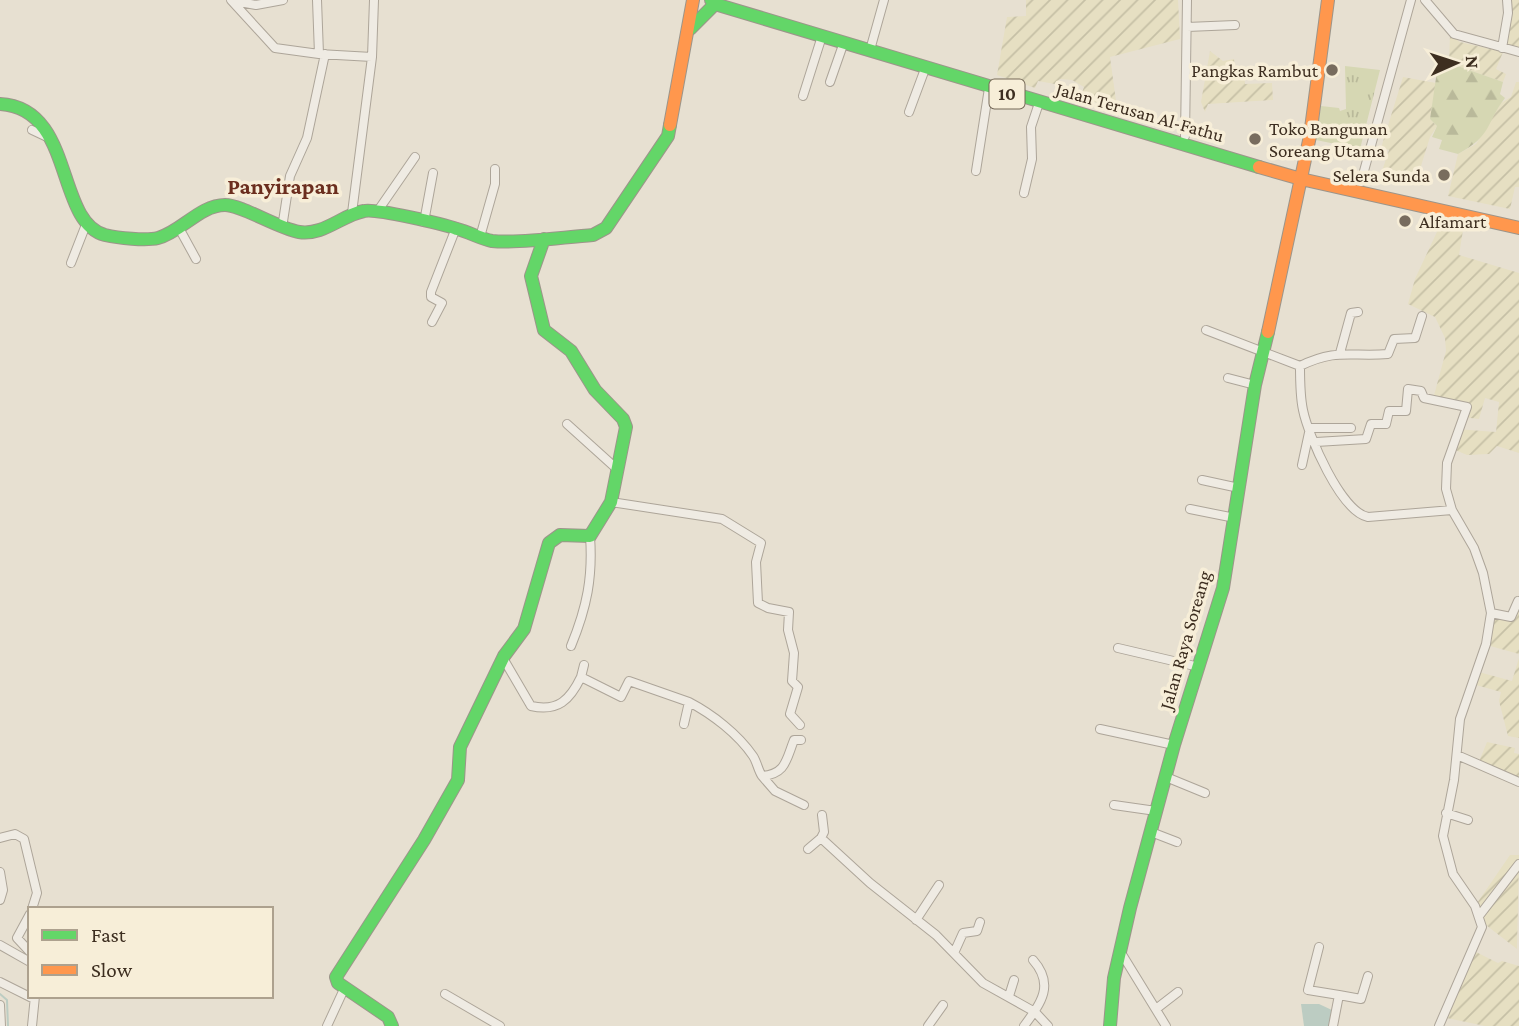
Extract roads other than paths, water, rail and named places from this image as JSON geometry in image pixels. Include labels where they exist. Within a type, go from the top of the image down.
[{"type":"main road","points":[[0,104],[10,103],[30,111],[44,124],[66,181],[87,222],[102,234],[135,239],[156,238],[217,206],[226,205],[282,228],[303,233],[340,222],[352,213],[363,210],[502,240],[593,235],[602,232],[611,222],[668,136],[690,29],[693,0]]},
{"type":"main road","name":"Jalan Terusan Al-Fathu","points":[[743,0],[1039,103],[1302,174],[1519,228]]},
{"type":"main road","name":"Jalan Raya Soreang","points":[[1110,1026],[1120,951],[1156,811],[1174,744],[1220,601],[1255,385],[1284,269],[1302,174],[1319,77],[1328,0]]},
{"type":"main road","points":[[690,29],[713,2]]},
{"type":"main road","name":"Jalan Terusan Al-Fathu","points":[[713,2],[822,36],[871,46],[925,69],[1185,136],[1302,174],[1361,182],[1519,217]]},
{"type":"main road","points":[[392,1026],[388,1017],[338,983],[336,977],[424,840],[458,780],[460,747],[503,659],[524,629],[549,543],[560,535],[590,537],[611,502],[626,430],[625,421],[595,390],[571,351],[547,335],[542,324],[531,276],[544,239]]},
{"type":"street","points":[[230,0],[283,0]]},
{"type":"street","points":[[230,0],[275,48],[372,57]]},
{"type":"street","points":[[282,228],[290,176],[307,138],[322,54],[317,0]]},
{"type":"street","points":[[352,213],[372,57],[374,0]]},
{"type":"street","points":[[871,46],[884,0]]},
{"type":"street","points":[[1185,136],[1186,0]]},
{"type":"street","points":[[1361,182],[1411,0]]},
{"type":"street","points":[[1425,0],[1454,34],[1519,52]]},
{"type":"street","points":[[1502,48],[1508,13],[1507,0]]},
{"type":"street","points":[[1187,27],[1235,25]]},
{"type":"street","points":[[803,96],[822,36]]},
{"type":"street","points":[[830,82],[844,42]]},
{"type":"street","points":[[909,112],[925,69]]},
{"type":"street","points":[[976,171],[998,88]]},
{"type":"street","points":[[1024,193],[1032,159],[1031,127],[1039,103]]},
{"type":"street","points":[[32,130],[49,138]]},
{"type":"street","points":[[377,212],[415,157]]},
{"type":"street","points":[[480,237],[495,184],[495,169]]},
{"type":"street","points":[[424,222],[433,173]]},
{"type":"street","points":[[71,262],[87,222]]},
{"type":"street","points":[[179,228],[196,259]]},
{"type":"street","points":[[432,322],[442,303],[431,297],[431,292],[456,228]]},
{"type":"street","points":[[1340,353],[1351,313],[1358,312]]},
{"type":"street","points":[[1206,330],[1300,366],[1340,353],[1364,356],[1388,354],[1394,339],[1415,338],[1422,316]]},
{"type":"street","points":[[1300,366],[1303,411],[1331,478],[1360,515],[1452,510]]},
{"type":"street","points":[[1228,378],[1255,385]]},
{"type":"street","points":[[1316,442],[1366,439],[1371,424],[1385,425],[1389,411],[1406,411],[1408,389],[1422,391],[1424,398],[1466,405],[1447,463],[1446,489],[1452,510],[1478,561],[1491,613],[1486,645],[1460,719],[1457,755],[1443,836],[1456,880],[1479,916],[1481,930],[1438,1026]]},
{"type":"street","points":[[567,424],[618,470]]},
{"type":"street","points":[[1310,428],[1351,428]]},
{"type":"street","points":[[1302,465],[1310,428]]},
{"type":"street","points":[[1202,480],[1239,488]]},
{"type":"street","points":[[611,502],[722,519],[761,543],[756,562],[758,603],[789,612],[788,630],[794,653],[792,681],[798,687],[790,714],[800,725]]},
{"type":"street","points":[[1190,509],[1235,518]]},
{"type":"street","points":[[572,646],[592,580],[588,562],[590,537]]},
{"type":"street","points":[[1491,613],[1511,617],[1518,601]]},
{"type":"street","points":[[1118,648],[1199,667]]},
{"type":"street","points":[[503,659],[526,702],[536,707],[552,708],[564,703],[581,677],[584,665]]},
{"type":"street","points":[[581,677],[621,696],[629,681],[689,702],[709,713],[755,758],[762,776],[775,791],[804,805]]},
{"type":"street","points":[[684,724],[689,702]]},
{"type":"street","points":[[1100,729],[1174,744]]},
{"type":"street","points":[[762,776],[782,769],[788,762],[793,741],[801,740]]},
{"type":"street","points":[[1457,755],[1519,782]]},
{"type":"street","points":[[1166,776],[1205,793]]},
{"type":"street","points":[[1114,805],[1156,811]]},
{"type":"street","points":[[1446,813],[1468,821]]},
{"type":"street","points":[[808,849],[821,838],[824,830],[822,815]]},
{"type":"street","points":[[1151,832],[1177,842]]},
{"type":"street","points":[[0,838],[15,834],[24,839],[37,893],[33,907]]},
{"type":"street","points":[[821,838],[954,953],[983,983],[1035,1012],[1048,1026]]},
{"type":"street","points":[[1479,916],[1519,864]]},
{"type":"street","points":[[0,872],[4,891],[0,901]]},
{"type":"street","points":[[916,920],[939,885]]},
{"type":"street","points":[[10,949],[28,918]]},
{"type":"street","points":[[954,953],[963,933],[977,931],[980,922]]},
{"type":"street","points":[[17,938],[28,950]]},
{"type":"street","points":[[0,945],[28,961]]},
{"type":"street","points":[[1319,947],[1308,990],[1361,999],[1368,976]]},
{"type":"street","points":[[1120,951],[1166,1026]]},
{"type":"street","points":[[1024,1026],[1043,998],[1045,986],[1042,971],[1033,960]]},
{"type":"street","points":[[1009,996],[1014,980]]},
{"type":"street","points":[[0,982],[28,995]]},
{"type":"street","points":[[327,1026],[345,987]]},
{"type":"street","points":[[1156,1009],[1178,992]]},
{"type":"street","points":[[445,994],[500,1026]]},
{"type":"street","points":[[1333,1026],[1339,995]]},
{"type":"street","points":[[32,1026],[35,998]]},
{"type":"street","points":[[0,1005],[1,1026]]},
{"type":"street","points":[[928,1026],[943,1005]]},
{"type":"waterway","points":[[0,994],[7,1000],[8,1026]]},
{"type":"place","name":"Pangkas Rambut","points":[[1332,70]]},
{"type":"place","name":"Toko Bangunan Soreang Utama","points":[[1255,139]]},
{"type":"place","name":"Selera Sunda","points":[[1444,175]]},
{"type":"place","name":"Alfamart","points":[[1405,221]]},
{"type":"district","name":"Panyirapan","points":[[283,186]]}]
